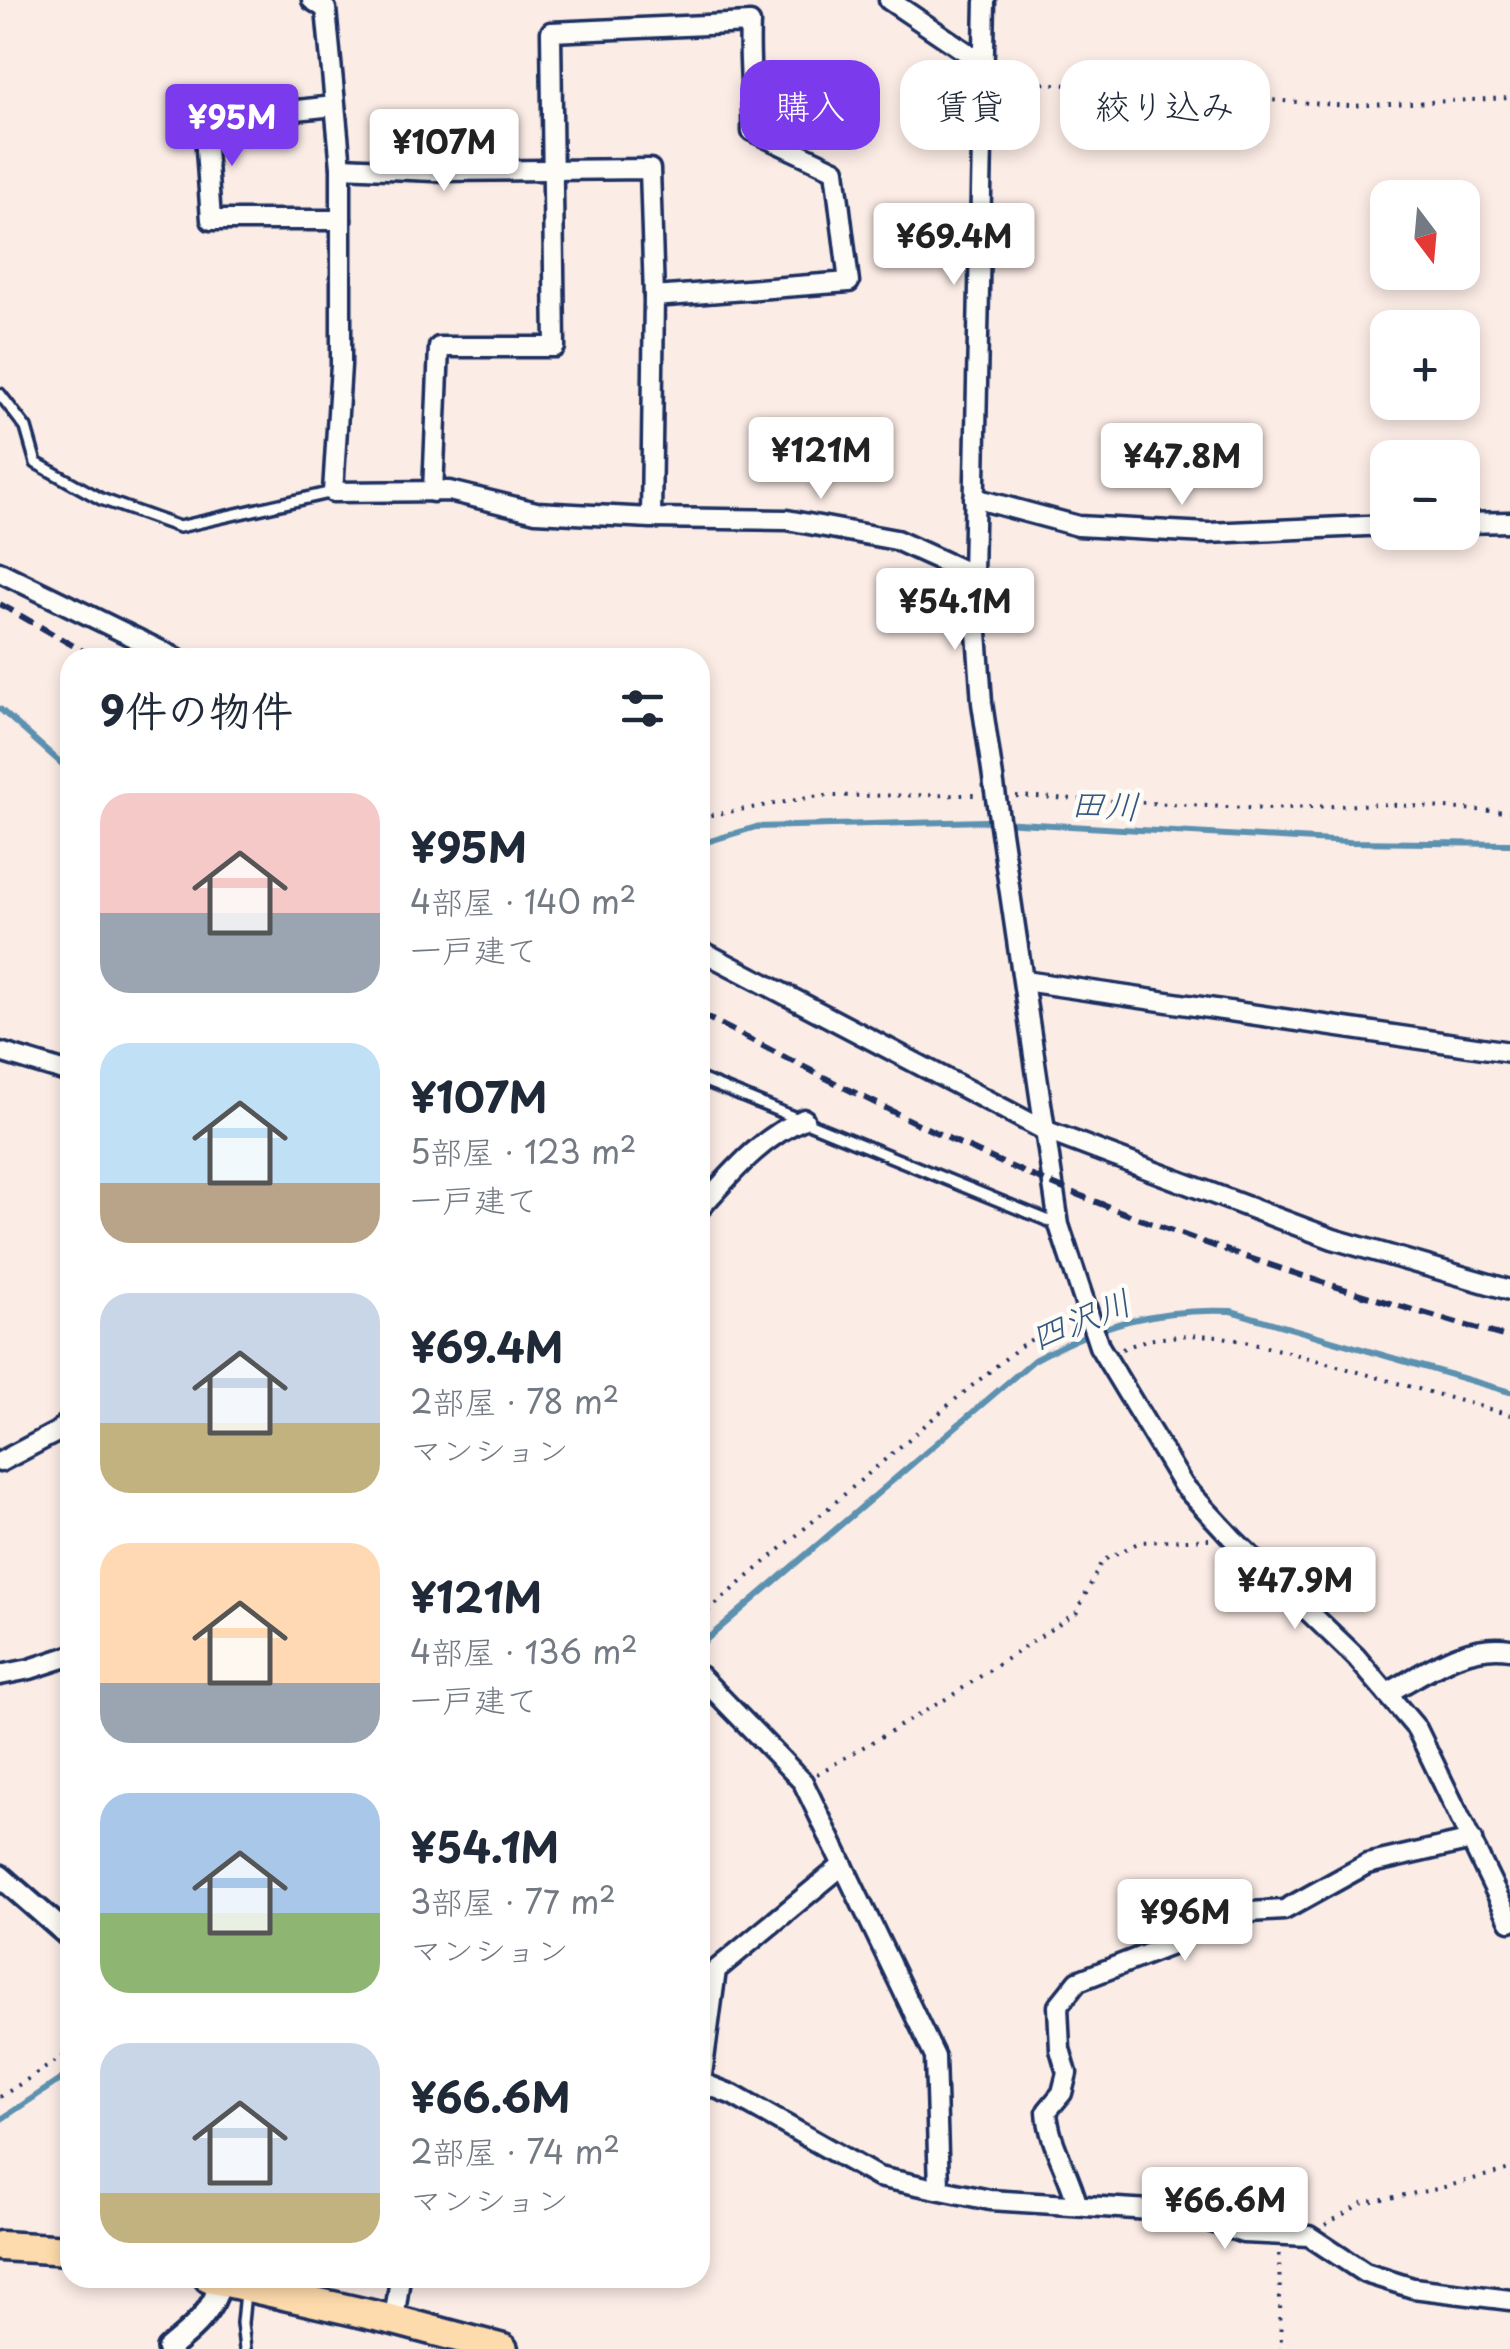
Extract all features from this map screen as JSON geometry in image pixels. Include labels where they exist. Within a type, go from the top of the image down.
[{"type":"highway","points":[[0,2246],[60,2249]]},
{"type":"highway","points":[[255,2288],[503,2349]]},
{"type":"street","points":[[312,0],[326,10],[341,167],[341,365],[333,492],[449,492],[536,512],[787,520],[896,540],[973,575]]},
{"type":"street","points":[[889,0],[968,60]]},
{"type":"street","points":[[982,60],[985,0]]},
{"type":"street","points":[[433,492],[439,347],[555,347],[551,32],[750,23],[752,131],[834,170],[849,282],[654,296]]},
{"type":"street","points":[[334,106],[204,120],[212,220],[341,220]]},
{"type":"street","points":[[980,150],[973,575],[982,703],[1059,1225],[1102,1350],[1183,1484],[1234,1540],[1389,1692],[1417,1728],[1510,1918]]},
{"type":"street","points":[[341,167],[650,169],[654,296],[651,518]]},
{"type":"street","points":[[974,498],[1078,526],[1208,532],[1370,526]]},
{"type":"street","points":[[1480,523],[1510,522]]},
{"type":"street","points":[[0,572],[156,648]]},
{"type":"street","points":[[710,955],[1044,1130],[1333,1239],[1510,1290]]},
{"type":"street","points":[[1024,981],[1510,1052]]},
{"type":"street","points":[[0,1052],[60,1070]]},
{"type":"street","points":[[710,1197],[757,1146],[804,1119]]},
{"type":"street","points":[[0,1462],[60,1429]]},
{"type":"street","points":[[1389,1692],[1466,1651],[1494,1646],[1510,1649]]},
{"type":"street","points":[[0,1675],[60,1660]]},
{"type":"street","points":[[710,1686],[803,1782],[935,2057],[939,2188]]},
{"type":"street","points":[[1077,2204],[1071,2178],[1048,2130],[1047,2111],[1062,2093],[1067,2073],[1060,2049],[1058,2006],[1066,1992],[1078,1981],[1171,1945],[1206,1921],[1234,1913],[1284,1910],[1367,1864],[1472,1840]]},
{"type":"street","points":[[710,2012],[716,1970],[843,1865]]},
{"type":"street","points":[[0,1876],[60,1928]]},
{"type":"street","points":[[710,2086],[878,2177],[990,2200],[1183,2212],[1242,2233],[1308,2236],[1365,2272],[1413,2288],[1510,2300]]},
{"type":"street","points":[[168,2349],[206,2314],[222,2288]]},
{"type":"street","points":[[394,2320],[399,2288]]},
{"type":"lane","points":[[0,394],[26,428],[36,463],[101,499],[179,526],[333,492]]},
{"type":"lane","points":[[710,1083],[1059,1225]]},
{"type":"lane","points":[[228,2288],[242,2323],[245,2349]]},
{"type":"path","points":[[1040,76],[1350,106],[1510,98]]},
{"type":"path","points":[[710,816],[819,796],[1265,809],[1380,804],[1510,812]]},
{"type":"path","points":[[710,1610],[1022,1345],[1087,1312]]},
{"type":"path","points":[[1102,1350],[1146,1340],[1219,1336],[1510,1415]]},
{"type":"path","points":[[803,1782],[951,1696],[1078,1612],[1102,1561],[1140,1542],[1165,1538],[1234,1540]]},
{"type":"path","points":[[0,2098],[60,2059]]},
{"type":"path","points":[[1308,2236],[1362,2202],[1437,2189],[1510,2169]]},
{"type":"path","points":[[1278,2234],[1282,2349]]},
{"type":"waterway","name":"田川","points":[[0,709],[60,762]]},
{"type":"waterway","name":"田川","points":[[710,841],[756,827],[985,821],[1349,842],[1510,844]]},
{"type":"waterway","name":"四沢川","points":[[710,1636],[1034,1360],[1105,1328],[1177,1312],[1231,1311],[1510,1392]]},
{"type":"waterway","name":"四沢川","points":[[0,2120],[60,2080]]},
{"type":"railway","points":[[0,604],[77,648]]},
{"type":"railway","points":[[710,1019],[950,1139],[1093,1201],[1270,1265],[1510,1338]]}]
